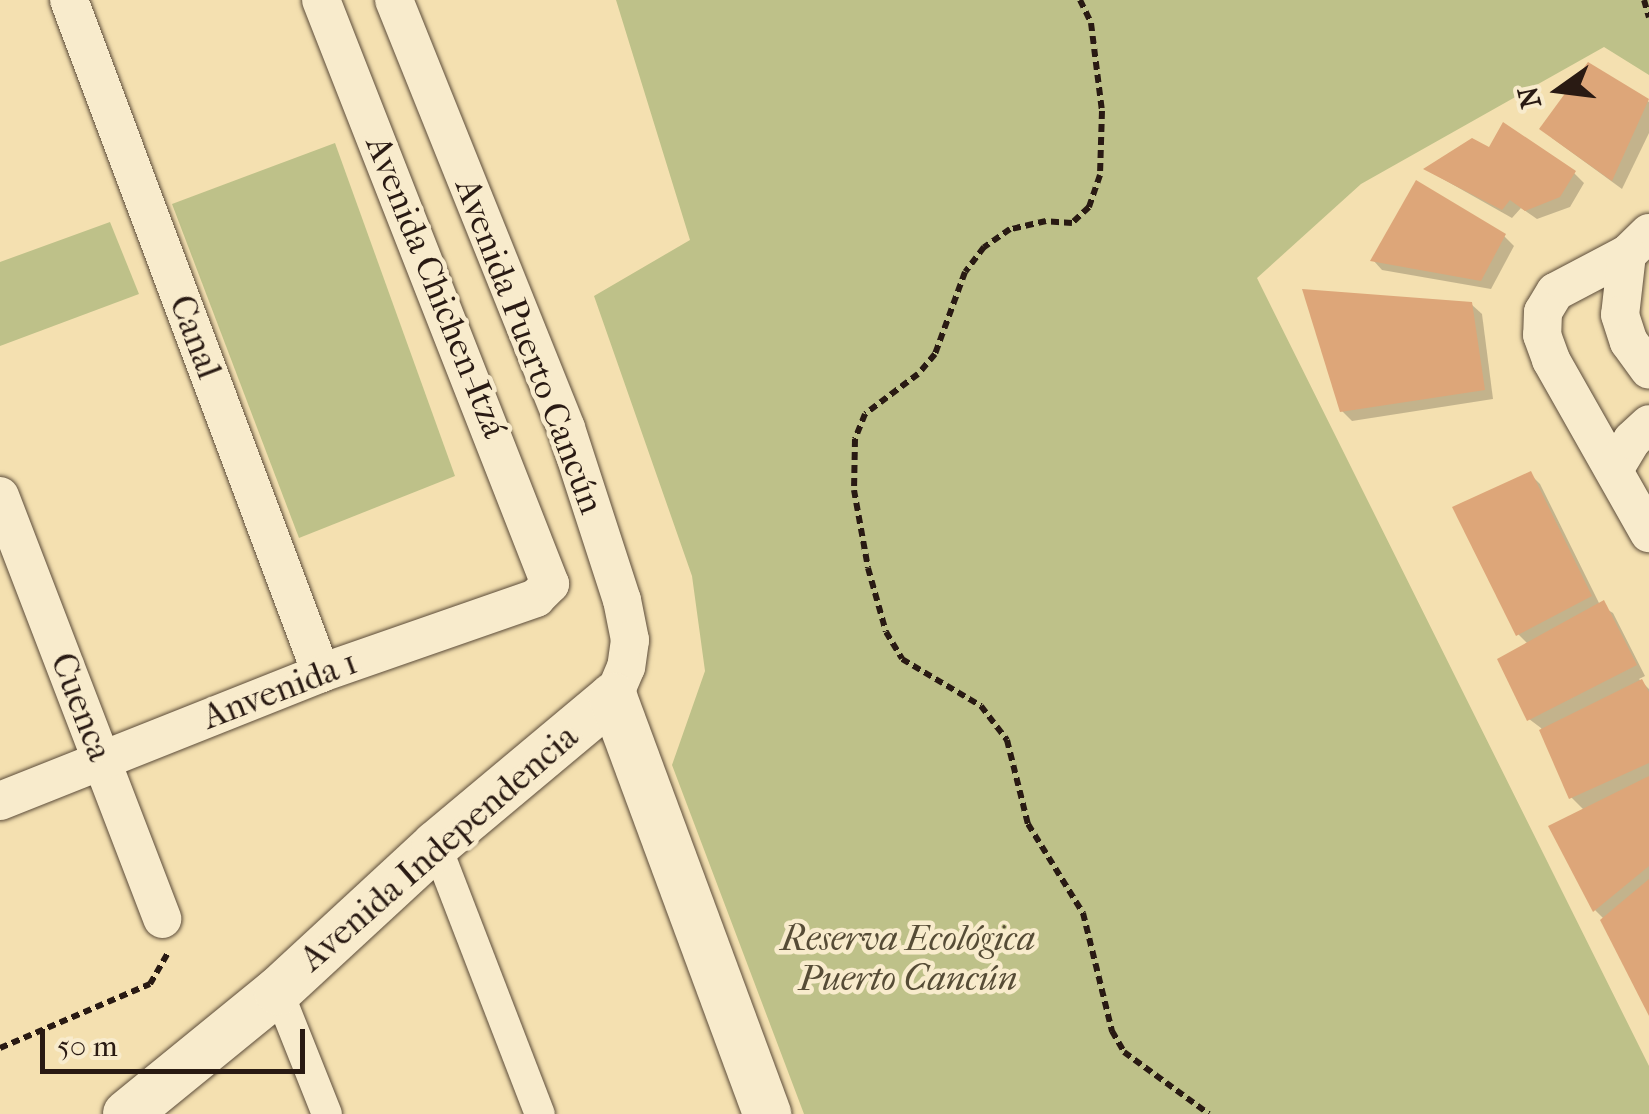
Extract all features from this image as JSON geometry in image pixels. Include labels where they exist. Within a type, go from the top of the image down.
[{"type":"street","name":"Canal","points":[[70,0],[321,673]]},
{"type":"street","name":"Avenida Chichen-Itzá","points":[[321,0],[550,575]]},
{"type":"street","name":"Avenida Puerto Cancún","points":[[394,0],[566,428],[622,600],[630,640],[626,667],[613,697]]},
{"type":"street","points":[[1638,243],[1620,315],[1629,342],[1649,370]]},
{"type":"street","points":[[1638,243],[1556,292],[1543,312],[1542,335],[1551,360],[1649,534]]},
{"type":"street","points":[[1614,470],[1632,440],[1649,424]]},
{"type":"street","name":"Cuenca","points":[[0,496],[162,919]]},
{"type":"street","name":"Anvenida 1","points":[[0,800],[321,673],[536,598],[546,592],[550,575]]},
{"type":"street","name":"Avenida Independencia","points":[[127,1114],[278,991],[436,845],[613,697]]},
{"type":"street","points":[[613,697],[768,1114]]},
{"type":"street","points":[[436,845],[540,1114]]},
{"type":"street","points":[[278,991],[327,1114]]},
{"type":"path","points":[[1080,0],[1091,23],[1102,111],[1100,176],[1090,207],[1072,223],[1046,221],[1010,229],[984,247],[964,272],[935,354],[918,374],[865,414],[855,439],[854,490],[868,568],[886,632],[902,659],[981,706],[1007,740],[1028,824],[1083,913],[1112,1030],[1124,1052],[1210,1114]]},
{"type":"path","points":[[1644,0],[1649,17]]},
{"type":"path","points":[[0,1048],[150,984],[171,949],[162,919]]},
{"type":"green space","name":"Reserva Ecológica Puerto Cancún","points":[[616,0],[1649,0],[1649,75],[1604,47],[1361,184],[1257,278],[1649,1066],[1649,1114],[804,1114],[672,765],[705,671],[692,576],[594,296],[690,240]]},
{"type":"green space","points":[[335,143],[455,476],[299,538],[172,204]]},
{"type":"green space","points":[[110,222],[139,294],[0,346],[0,262]]},
{"type":"building","points":[[1588,62],[1649,99],[1612,181],[1539,129]]},
{"type":"building","points":[[1503,122],[1576,171],[1560,197],[1525,211],[1510,200],[1502,210],[1423,169],[1472,138],[1489,147]]},
{"type":"building","points":[[1416,180],[1506,234],[1481,281],[1370,261]]},
{"type":"building","points":[[1302,289],[1472,302],[1485,390],[1340,412]]},
{"type":"building","points":[[1531,471],[1592,596],[1516,636],[1452,507]]},
{"type":"building","points":[[1604,600],[1637,665],[1527,721],[1497,659]]},
{"type":"building","points":[[1642,679],[1649,692],[1649,763],[1569,799],[1539,730]]},
{"type":"building","points":[[1649,776],[1649,866],[1593,912],[1548,826]]},
{"type":"building","points":[[1649,879],[1649,1016],[1600,920]]}]
